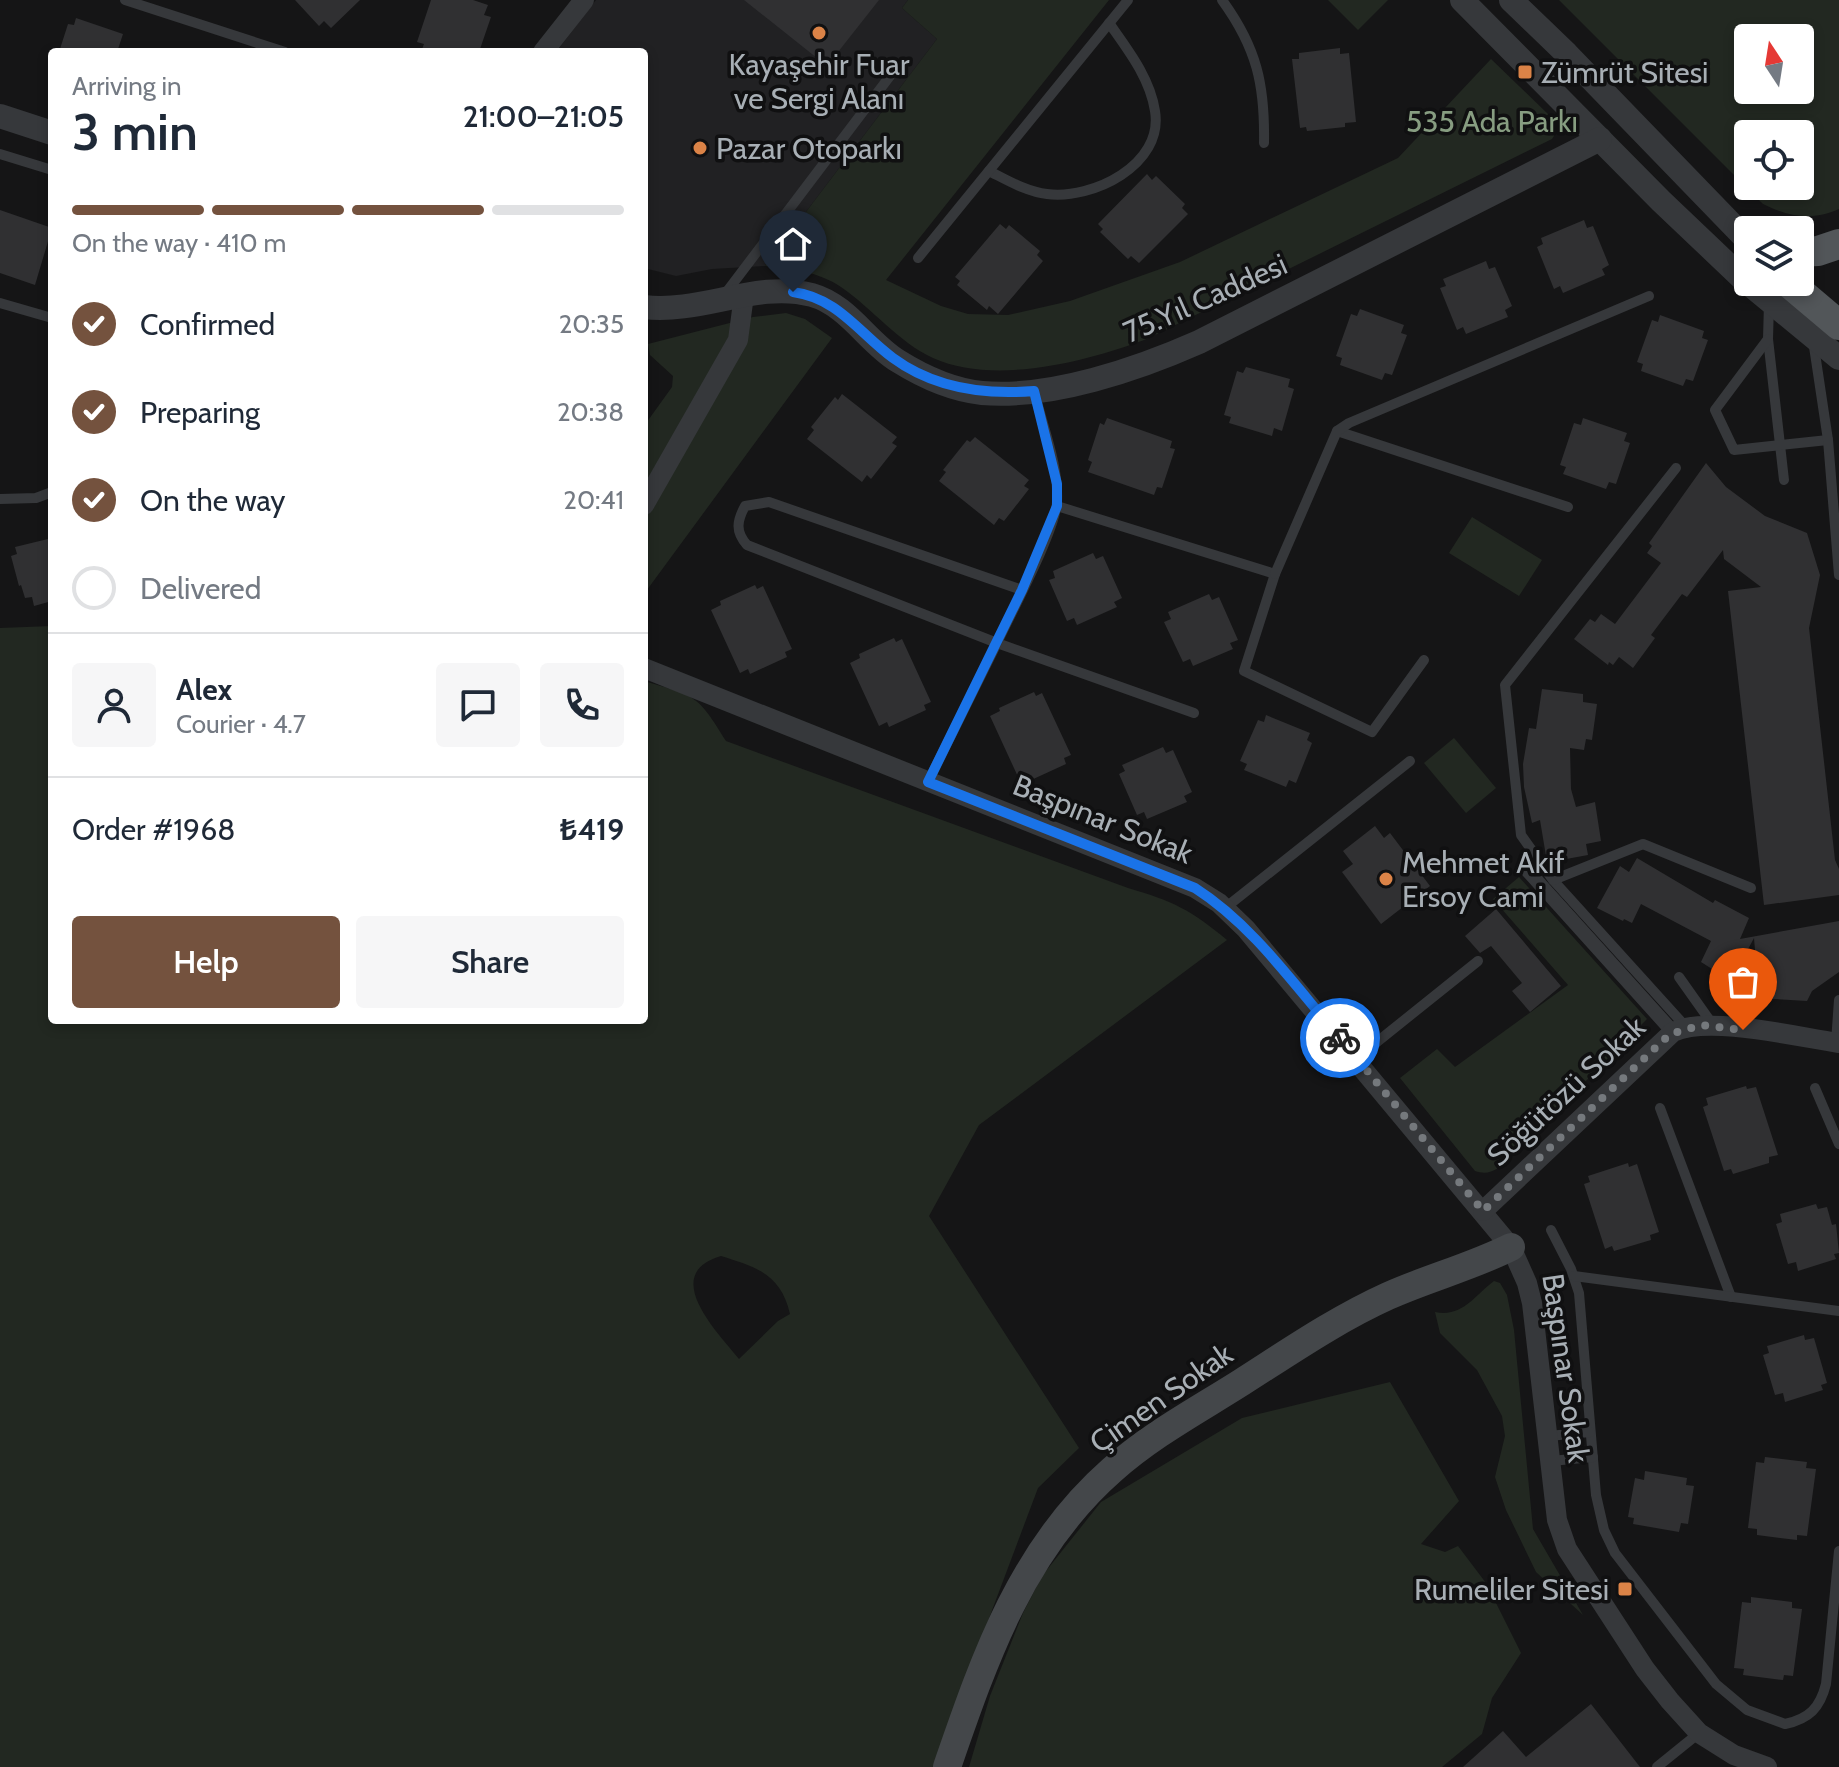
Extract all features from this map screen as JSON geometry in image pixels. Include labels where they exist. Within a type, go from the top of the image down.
[{"type":"main road","points":[[1814,251],[1839,244]]},
{"type":"main road","points":[[1784,296],[1826,331]]},
{"type":"main road","name":"Çimen Sokak","points":[[947,1767],[990,1647],[1029,1567],[1056,1530],[1113,1468],[1162,1432],[1351,1315],[1389,1295],[1472,1266],[1511,1247]]},
{"type":"street","points":[[546,48],[584,0]]},
{"type":"street","points":[[1462,0],[1661,201],[1734,257]]},
{"type":"street","points":[[1511,0],[1734,227]]},
{"type":"street","points":[[0,116],[48,132]]},
{"type":"street","name":"75.Yıl Caddesi","points":[[648,308],[668,310],[771,292],[810,294],[830,304],[894,359],[920,374],[979,393],[1034,391],[1092,379],[1166,356],[1600,139]]},
{"type":"street","points":[[648,498],[738,340],[744,295]]},
{"type":"street","points":[[1826,331],[1839,358]]},
{"type":"street","name":"Başpınar Sokak","points":[[648,670],[1195,888],[1225,908],[1357,1058],[1511,1247],[1530,1293],[1557,1520],[1567,1549],[1645,1669],[1699,1733],[1734,1755],[1767,1767]]},
{"type":"street","points":[[1528,871],[1679,1030]]},
{"type":"street","name":"Söğütözü Sokak","points":[[1483,1211],[1679,1030],[1713,1025],[1838,1043]]},
{"type":"lane","points":[[125,0],[273,48]]},
{"type":"lane","points":[[918,258],[1128,0]]},
{"type":"lane","points":[[1222,0],[1253,51],[1263,91],[1264,143]]},
{"type":"lane","points":[[989,171],[1046,194],[1075,194],[1111,180],[1145,154],[1155,133],[1153,104],[1142,74],[1109,23]]},
{"type":"lane","points":[[719,302],[890,76]]},
{"type":"lane","points":[[0,154],[48,169]]},
{"type":"lane","points":[[1424,660],[1372,732],[1244,671],[1275,574],[1337,431],[1349,423],[1649,296]]},
{"type":"lane","points":[[1778,296],[1768,339],[1784,480]]},
{"type":"lane","points":[[0,303],[48,317]]},
{"type":"lane","points":[[1826,331],[1828,440],[1839,575]]},
{"type":"lane","points":[[1768,339],[1715,410],[1734,450],[1828,440]]},
{"type":"lane","points":[[928,782],[1022,590],[1057,506],[1057,484],[1034,391]]},
{"type":"lane","points":[[1337,431],[1568,507]]},
{"type":"lane","points":[[1676,468],[1505,685],[1521,835],[1553,880],[1679,1030]]},
{"type":"lane","points":[[0,499],[36,498],[48,494]]},
{"type":"lane","points":[[1022,590],[769,502],[745,506],[738,520],[738,535],[747,545],[997,643],[1194,713]]},
{"type":"lane","points":[[1057,506],[1275,574]]},
{"type":"lane","points":[[1225,908],[1410,761]]},
{"type":"lane","points":[[1553,880],[1643,844],[1751,888]]},
{"type":"lane","points":[[1357,1058],[1478,961]]},
{"type":"lane","points":[[1679,977],[1713,1025]]},
{"type":"lane","points":[[1838,1043],[1839,1000]]},
{"type":"lane","points":[[1815,1088],[1839,1144]]},
{"type":"lane","points":[[1660,1108],[1731,1297]]},
{"type":"lane","points":[[1551,1230],[1579,1293],[1596,1495],[1604,1530],[1615,1553],[1716,1684],[1747,1710],[1785,1724],[1810,1714],[1822,1701],[1839,1551]]},
{"type":"lane","points":[[1574,1276],[1839,1311]]},
{"type":"lane","points":[[1549,1436],[1590,1432]]},
{"type":"lane","points":[[1551,1461],[1593,1457]]},
{"type":"lane","points":[[1657,1767],[1699,1733]]},
{"type":"shaded area","points":[[596,0],[908,0],[902,8],[937,39],[765,266],[712,269],[676,276],[648,269],[648,48],[559,48]]},
{"type":"green space","name":"535 Ada Parkı","points":[[908,0],[1109,0],[886,280],[941,306],[968,314],[1008,315],[1070,301],[1180,262],[1398,158],[1491,59],[1549,115],[1555,133],[1552,139],[1149,338],[1099,355],[1042,367],[985,370],[958,366],[933,358],[908,343],[832,282],[804,272],[765,266],[937,39],[902,8]]},
{"type":"green space","points":[[1328,0],[1388,0],[1358,30]]},
{"type":"green space","points":[[1559,0],[1839,0],[1839,209],[1810,216],[1782,212],[1759,200],[1814,200],[1814,120],[1734,120],[1734,175]]},
{"type":"green space","points":[[786,313],[805,319],[832,338],[648,589],[648,420],[672,387],[673,376],[650,355],[648,344],[753,317]]},
{"type":"green space","points":[[1472,517],[1542,560],[1519,596],[1449,553]]},
{"type":"green space","points":[[48,626],[48,1024],[648,1024],[648,682],[694,699],[726,741],[1157,897],[1192,914],[1227,940],[979,1125],[929,1216],[1079,1448],[1038,1488],[933,1767],[0,1767],[0,628]],"holes":[[[721,1256],[756,1269],[780,1290],[790,1314],[778,1321],[739,1359],[699,1304],[694,1290],[695,1276],[703,1265]]]},
{"type":"green space","points":[[1454,738],[1496,788],[1466,813],[1424,763]]},
{"type":"green space","points":[[1519,877],[1647,1019],[1509,1159],[1494,1171],[1485,1173],[1475,1171],[1400,1078],[1437,1049],[1455,1067],[1568,985],[1493,899]]},
{"type":"green space","points":[[1494,1281],[1500,1283],[1507,1295],[1514,1330],[1533,1529],[1583,1615],[1536,1572],[1506,1510],[1495,1477],[1505,1436],[1502,1416],[1477,1370],[1440,1333],[1435,1312],[1461,1309]]},
{"type":"green space","points":[[1390,1382],[1459,1501],[1421,1544],[1445,1552],[1458,1546],[1486,1583],[1521,1653],[1492,1698],[1482,1734],[1442,1767],[969,1767],[990,1696],[1023,1613],[1042,1576],[1101,1502],[1242,1418]]},
{"type":"building","points":[[295,0],[360,0],[331,28],[324,21],[319,26]]},
{"type":"building","points":[[431,0],[473,0],[488,5],[484,15],[491,17],[480,48],[422,48],[424,44],[417,42]]},
{"type":"building","name":"Kayaşehir Fuar ve Sergi Alanı","points":[[744,0],[879,0],[827,66]]},
{"type":"building","points":[[76,18],[123,34],[118,48],[60,48],[68,24],[74,25]]},
{"type":"building","points":[[1340,48],[1340,54],[1349,53],[1356,122],[1345,123],[1345,127],[1307,131],[1306,127],[1300,128],[1292,59],[1299,59],[1299,53]]},
{"type":"building","points":[[1147,174],[1152,180],[1156,176],[1185,204],[1182,208],[1188,214],[1139,263],[1131,256],[1128,259],[1100,232],[1103,229],[1098,224]]},
{"type":"building","points":[[0,210],[48,227],[48,241],[35,285],[0,273]]},
{"type":"building","points":[[1584,220],[1587,228],[1593,226],[1609,265],[1602,269],[1605,275],[1563,293],[1560,286],[1554,289],[1537,247],[1543,244],[1541,238]]},
{"type":"building","points":[[1000,224],[1006,229],[1009,225],[1040,251],[1037,255],[1043,261],[998,314],[989,306],[987,310],[957,285],[960,281],[955,277]]},
{"type":"building","points":[[1486,261],[1489,269],[1495,267],[1512,306],[1505,310],[1508,317],[1466,334],[1463,327],[1457,330],[1440,288],[1446,286],[1443,279]]},
{"type":"building","points":[[1360,309],[1404,325],[1401,333],[1407,335],[1392,375],[1385,373],[1382,380],[1340,365],[1342,358],[1336,356],[1351,314],[1357,316]]},
{"type":"building","points":[[1660,315],[1704,331],[1702,338],[1708,340],[1693,381],[1686,379],[1683,386],[1641,371],[1643,364],[1637,362],[1652,320],[1658,322]]},
{"type":"building","points":[[1246,367],[1290,379],[1288,387],[1294,389],[1282,431],[1274,428],[1272,436],[1229,423],[1231,417],[1224,415],[1237,371],[1243,373]]},
{"type":"building","points":[[842,394],[897,437],[892,443],[897,446],[871,479],[867,475],[862,482],[807,439],[814,430],[811,427],[835,397],[838,400]]},
{"type":"building","points":[[1107,418],[1172,441],[1170,448],[1175,449],[1162,488],[1157,487],[1154,495],[1088,472],[1092,462],[1088,460],[1100,423],[1104,425]]},
{"type":"building","points":[[1583,418],[1627,433],[1624,441],[1630,443],[1616,484],[1609,482],[1606,489],[1563,474],[1566,467],[1560,465],[1574,423],[1581,425]]},
{"type":"building","points":[[975,437],[1029,480],[1024,486],[1029,489],[1004,521],[999,518],[994,525],[939,481],[946,472],[943,470],[967,440],[970,442]]},
{"type":"building","points":[[1706,463],[1726,487],[1765,516],[1807,533],[1820,575],[1809,628],[1835,860],[1839,869],[1839,895],[1764,905],[1728,591],[1761,587],[1724,559],[1723,550],[1687,597],[1682,594],[1651,635],[1655,638],[1633,668],[1619,657],[1613,665],[1609,662],[1608,665],[1574,639],[1590,619],[1595,622],[1601,614],[1615,624],[1661,563],[1647,553],[1652,546],[1649,543]]},
{"type":"building","points":[[48,539],[48,602],[34,606],[32,597],[25,598],[11,556],[17,554],[15,547]]},
{"type":"building","points":[[1093,553],[1096,559],[1103,556],[1122,598],[1114,602],[1117,607],[1077,625],[1074,618],[1067,621],[1049,580],[1055,578],[1053,571]]},
{"type":"building","points":[[755,585],[757,589],[763,586],[792,649],[785,652],[787,657],[750,674],[748,669],[740,673],[711,610],[721,605],[720,601]]},
{"type":"building","points":[[1209,594],[1212,600],[1219,597],[1238,640],[1230,643],[1233,649],[1193,666],[1190,659],[1183,662],[1164,622],[1171,619],[1168,612]]},
{"type":"building","points":[[894,638],[896,642],[902,639],[931,702],[924,705],[926,710],[889,727],[887,722],[879,726],[850,663],[860,658],[859,654]]},
{"type":"building","points":[[1542,689],[1583,694],[1583,702],[1597,704],[1592,740],[1586,739],[1584,750],[1570,748],[1571,789],[1576,807],[1595,802],[1601,841],[1586,844],[1588,855],[1550,862],[1546,856],[1540,820],[1532,823],[1524,787],[1523,764],[1529,728],[1536,729]]},
{"type":"building","points":[[1034,692],[1036,696],[1042,693],[1071,755],[1064,758],[1066,764],[1029,781],[1027,776],[1019,779],[990,716],[1000,711],[999,708]]},
{"type":"building","points":[[1266,715],[1310,733],[1307,740],[1312,743],[1296,783],[1289,780],[1286,787],[1244,770],[1247,764],[1240,761],[1258,720],[1264,722]]},
{"type":"building","points":[[1163,747],[1166,753],[1173,750],[1192,792],[1184,796],[1187,802],[1147,819],[1144,812],[1137,815],[1119,774],[1125,771],[1122,765]]},
{"type":"building","name":"Mehmet Akif Ersoy Cami","points":[[1375,826],[1384,838],[1390,833],[1430,886],[1381,924],[1342,872],[1353,864],[1343,851]]},
{"type":"building","points":[[1637,858],[1713,903],[1715,900],[1749,918],[1740,939],[1839,921],[1839,972],[1812,991],[1807,1001],[1759,998],[1754,938],[1731,981],[1701,962],[1711,941],[1641,904],[1632,923],[1597,908],[1620,866],[1629,872]]},
{"type":"building","points":[[1496,909],[1561,986],[1530,1012],[1512,991],[1522,983],[1491,946],[1480,953],[1465,936]]},
{"type":"building","points":[[1746,1086],[1747,1089],[1756,1087],[1778,1155],[1769,1157],[1769,1163],[1733,1174],[1731,1169],[1724,1171],[1703,1107],[1708,1105],[1706,1098]]},
{"type":"building","points":[[1628,1163],[1629,1167],[1637,1164],[1659,1232],[1650,1235],[1651,1240],[1614,1251],[1612,1246],[1605,1249],[1584,1184],[1590,1182],[1588,1176]]},
{"type":"building","points":[[1816,1204],[1818,1209],[1827,1207],[1832,1225],[1836,1224],[1839,1253],[1834,1254],[1836,1259],[1798,1271],[1796,1262],[1788,1264],[1776,1224],[1782,1222],[1780,1214]]},
{"type":"building","points":[[1804,1335],[1805,1340],[1814,1338],[1827,1383],[1821,1385],[1823,1390],[1785,1402],[1783,1393],[1775,1395],[1763,1355],[1769,1353],[1767,1346]]},
{"type":"building","points":[[1765,1457],[1807,1462],[1806,1468],[1816,1469],[1807,1536],[1797,1535],[1797,1540],[1757,1535],[1757,1529],[1748,1528],[1756,1462],[1764,1463]]},
{"type":"building","points":[[1645,1471],[1687,1478],[1686,1485],[1694,1486],[1688,1524],[1681,1523],[1679,1532],[1633,1524],[1634,1518],[1628,1517],[1635,1478],[1644,1480]]},
{"type":"building","points":[[1751,1597],[1792,1602],[1792,1608],[1802,1609],[1793,1676],[1784,1675],[1783,1680],[1743,1675],[1744,1669],[1734,1668],[1742,1602],[1751,1603]]},
{"type":"building","points":[[1591,1704],[1640,1767],[1463,1767],[1503,1731],[1526,1757]]},
{"type":"way so far","points":[[1340,1038],[1483,1211],[1670,1034],[1678,1029],[1702,1025],[1743,1030]]},
{"type":"place","name":"Kayaşehir Fuar ve Sergi Alanı","points":[[819,33]]},
{"type":"place","name":"Zümrüt Sitesi","points":[[1525,72]]},
{"type":"place","name":"Pazar Otoparkı","points":[[700,148]]},
{"type":"place","name":"Mehmet Akif Ersoy Cami","points":[[1386,879]]},
{"type":"place","name":"Rumeliler Sitesi","points":[[1625,1589]]},
{"type":"route","points":[[793,292],[810,294],[830,304],[894,359],[920,374],[979,393],[1034,391],[1057,484],[1057,506],[1022,590],[928,782],[1195,888],[1219,903],[1246,929],[1340,1038]]}]
